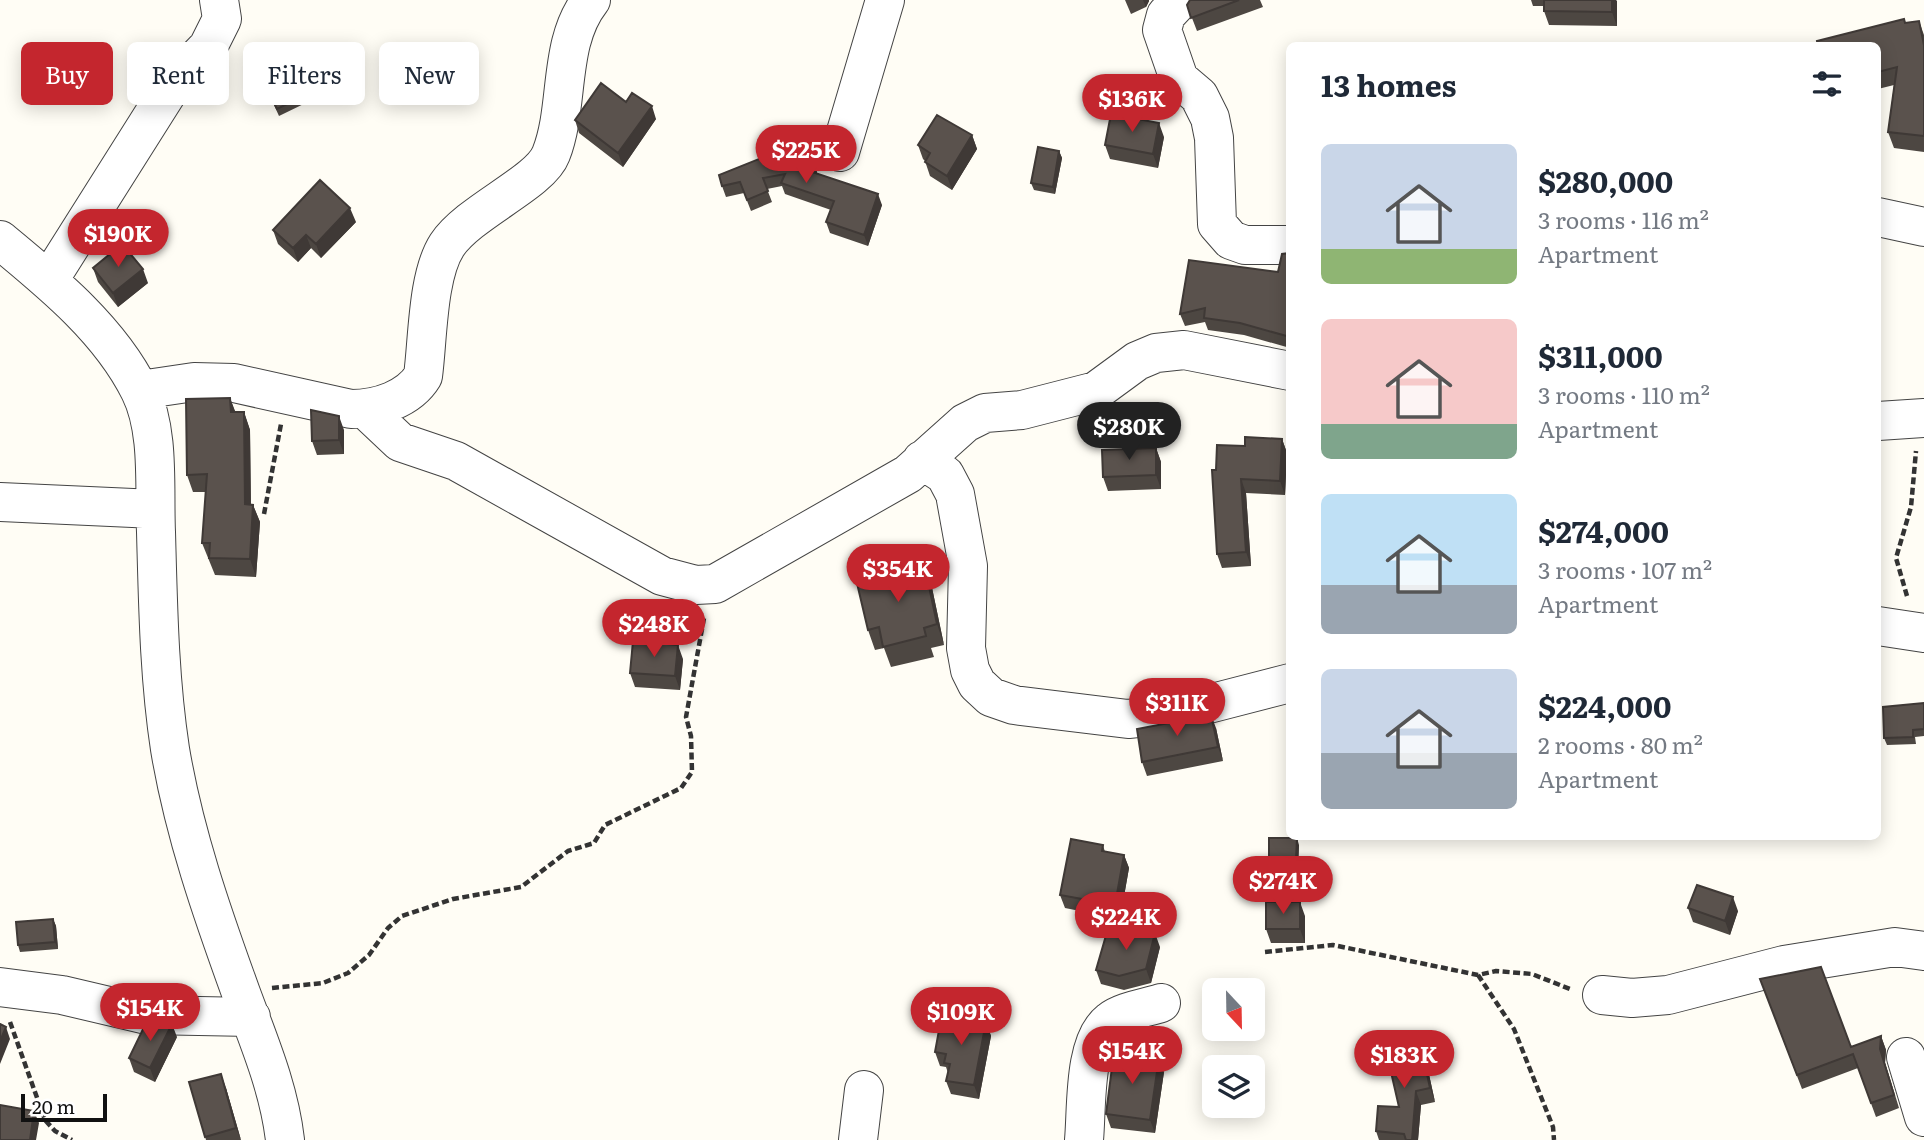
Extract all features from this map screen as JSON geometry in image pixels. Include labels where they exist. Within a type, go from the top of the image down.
[{"type":"street","points":[[49,280],[174,82],[208,47],[222,19],[219,0]]},
{"type":"street","points":[[140,390],[194,382],[234,383],[289,393],[351,409],[365,409],[404,395],[417,386],[423,376],[439,261],[448,244],[488,206],[542,169],[551,155],[568,58],[582,10],[590,0]]},
{"type":"street","points":[[840,152],[885,0]]},
{"type":"street","points":[[1180,0],[1166,15],[1162,30],[1179,79],[1199,96],[1210,118],[1214,138],[1217,224],[1231,240],[1245,245],[1286,245]]},
{"type":"street","points":[[1881,218],[1924,226]]},
{"type":"street","points":[[0,240],[49,280],[107,342],[140,390],[150,429],[159,645],[171,750],[196,867],[269,1066],[285,1140]]},
{"type":"street","points":[[365,409],[400,442],[456,461],[662,576],[696,585],[715,584],[908,474],[965,423],[985,413],[1022,411],[1096,391],[1137,361],[1156,353],[1184,350],[1286,370]]},
{"type":"street","points":[[1881,421],[1921,418]]},
{"type":"street","points":[[922,460],[945,475],[955,494],[968,566],[966,648],[970,670],[977,684],[991,697],[1014,705],[1128,719],[1166,715],[1286,684]]},
{"type":"street","points":[[0,502],[155,509]]},
{"type":"street","points":[[1602,995],[1632,998],[1668,995],[1784,965],[1895,947],[1924,951]]},
{"type":"street","points":[[1,987],[62,995],[147,1015],[247,1007]]},
{"type":"street","points":[[1084,1140],[1091,1056],[1098,1035],[1111,1020],[1161,1003]]},
{"type":"street","points":[[1906,1056],[1924,1117]]},
{"type":"street","points":[[858,1140],[864,1090]]},
{"type":"path","points":[[264,514],[289,393]]},
{"type":"path","points":[[1905,630],[1909,604],[1896,558],[1911,507],[1921,418]]},
{"type":"path","points":[[247,1007],[290,985],[323,983],[348,973],[369,955],[388,928],[402,916],[453,899],[522,887],[568,851],[594,844],[605,825],[681,788],[692,772],[691,736],[685,717],[699,634],[715,584]]},
{"type":"path","points":[[1265,952],[1333,945],[1478,975],[1509,971],[1532,974],[1559,987],[1602,995]]},
{"type":"path","points":[[1478,975],[1514,1029],[1553,1127],[1554,1140]]},
{"type":"path","points":[[1,987],[8,1017],[39,1108],[55,1131],[72,1140]]},
{"type":"building","points":[[1190,0],[1239,0],[1191,18],[1187,5]]},
{"type":"building","points":[[1544,0],[1612,0],[1612,12],[1544,11]]},
{"type":"building","points":[[1904,19],[1905,23],[1919,21],[1924,45],[1924,136],[1888,132],[1897,67],[1881,71],[1881,42],[1817,41]]},
{"type":"building","points":[[601,83],[626,102],[632,93],[652,106],[618,153],[575,120]]},
{"type":"building","points":[[1111,114],[1159,123],[1153,154],[1105,145]]},
{"type":"building","points":[[937,115],[972,135],[947,176],[925,162],[930,153],[918,145]]},
{"type":"building","points":[[809,139],[814,168],[806,170],[878,194],[864,235],[826,222],[834,201],[781,183],[785,174],[763,178],[768,191],[747,200],[740,182],[722,186],[719,175]]},
{"type":"building","points":[[1038,147],[1059,151],[1053,187],[1031,183]]},
{"type":"building","points":[[320,180],[350,208],[316,244],[306,235],[293,248],[273,230]]},
{"type":"building","points":[[122,244],[143,269],[113,293],[93,268]]},
{"type":"building","points":[[1282,254],[1286,254],[1286,336],[1240,323],[1204,318],[1205,308],[1180,314],[1189,260],[1278,272]]},
{"type":"building","points":[[230,398],[231,412],[244,412],[245,504],[253,505],[250,559],[209,558],[210,543],[202,543],[207,474],[187,475],[186,399]]},
{"type":"building","points":[[311,410],[339,416],[339,440],[312,441]]},
{"type":"building","points":[[1245,437],[1282,439],[1280,481],[1241,479],[1246,552],[1217,554],[1212,470],[1216,470],[1217,445],[1245,446]]},
{"type":"building","points":[[1156,448],[1156,475],[1103,477],[1102,450]]},
{"type":"building","points":[[924,563],[937,624],[924,628],[926,636],[883,647],[879,627],[868,630],[856,579]]},
{"type":"building","points":[[633,641],[678,645],[675,676],[630,673]]},
{"type":"building","points":[[1924,703],[1924,729],[1913,730],[1913,737],[1884,738],[1883,707]]},
{"type":"building","points":[[1211,715],[1218,747],[1142,762],[1137,729]]},
{"type":"building","points":[[1269,838],[1297,840],[1296,860],[1269,860]]},
{"type":"building","points":[[1071,839],[1103,845],[1102,851],[1124,855],[1115,905],[1060,895]]},
{"type":"building","points":[[1697,885],[1733,897],[1725,921],[1688,908]]},
{"type":"building","points":[[1266,902],[1300,902],[1300,929],[1266,929]]},
{"type":"building","points":[[53,919],[55,942],[18,945],[16,922]]},
{"type":"building","points":[[1142,929],[1155,933],[1146,969],[1119,976],[1096,970],[1107,932]]},
{"type":"building","points":[[1821,967],[1851,1047],[1881,1036],[1880,1049],[1894,1095],[1871,1103],[1853,1054],[1797,1075],[1760,979]]},
{"type":"building","points":[[942,1014],[986,1022],[974,1085],[946,1081],[950,1064],[944,1063],[946,1054],[935,1052]]},
{"type":"building","points":[[146,1023],[172,1024],[150,1068],[129,1058]]},
{"type":"building","points":[[0,1024],[6,1027],[0,1041]]},
{"type":"building","points":[[1420,1042],[1430,1088],[1416,1091],[1412,1140],[1406,1140],[1404,1134],[1376,1131],[1378,1106],[1399,1107],[1386,1050]]},
{"type":"building","points":[[1114,1052],[1159,1058],[1150,1120],[1106,1114]]},
{"type":"building","points":[[221,1074],[236,1128],[205,1137],[189,1082]]},
{"type":"building","points":[[0,1105],[34,1111],[30,1140],[0,1140]]}]
